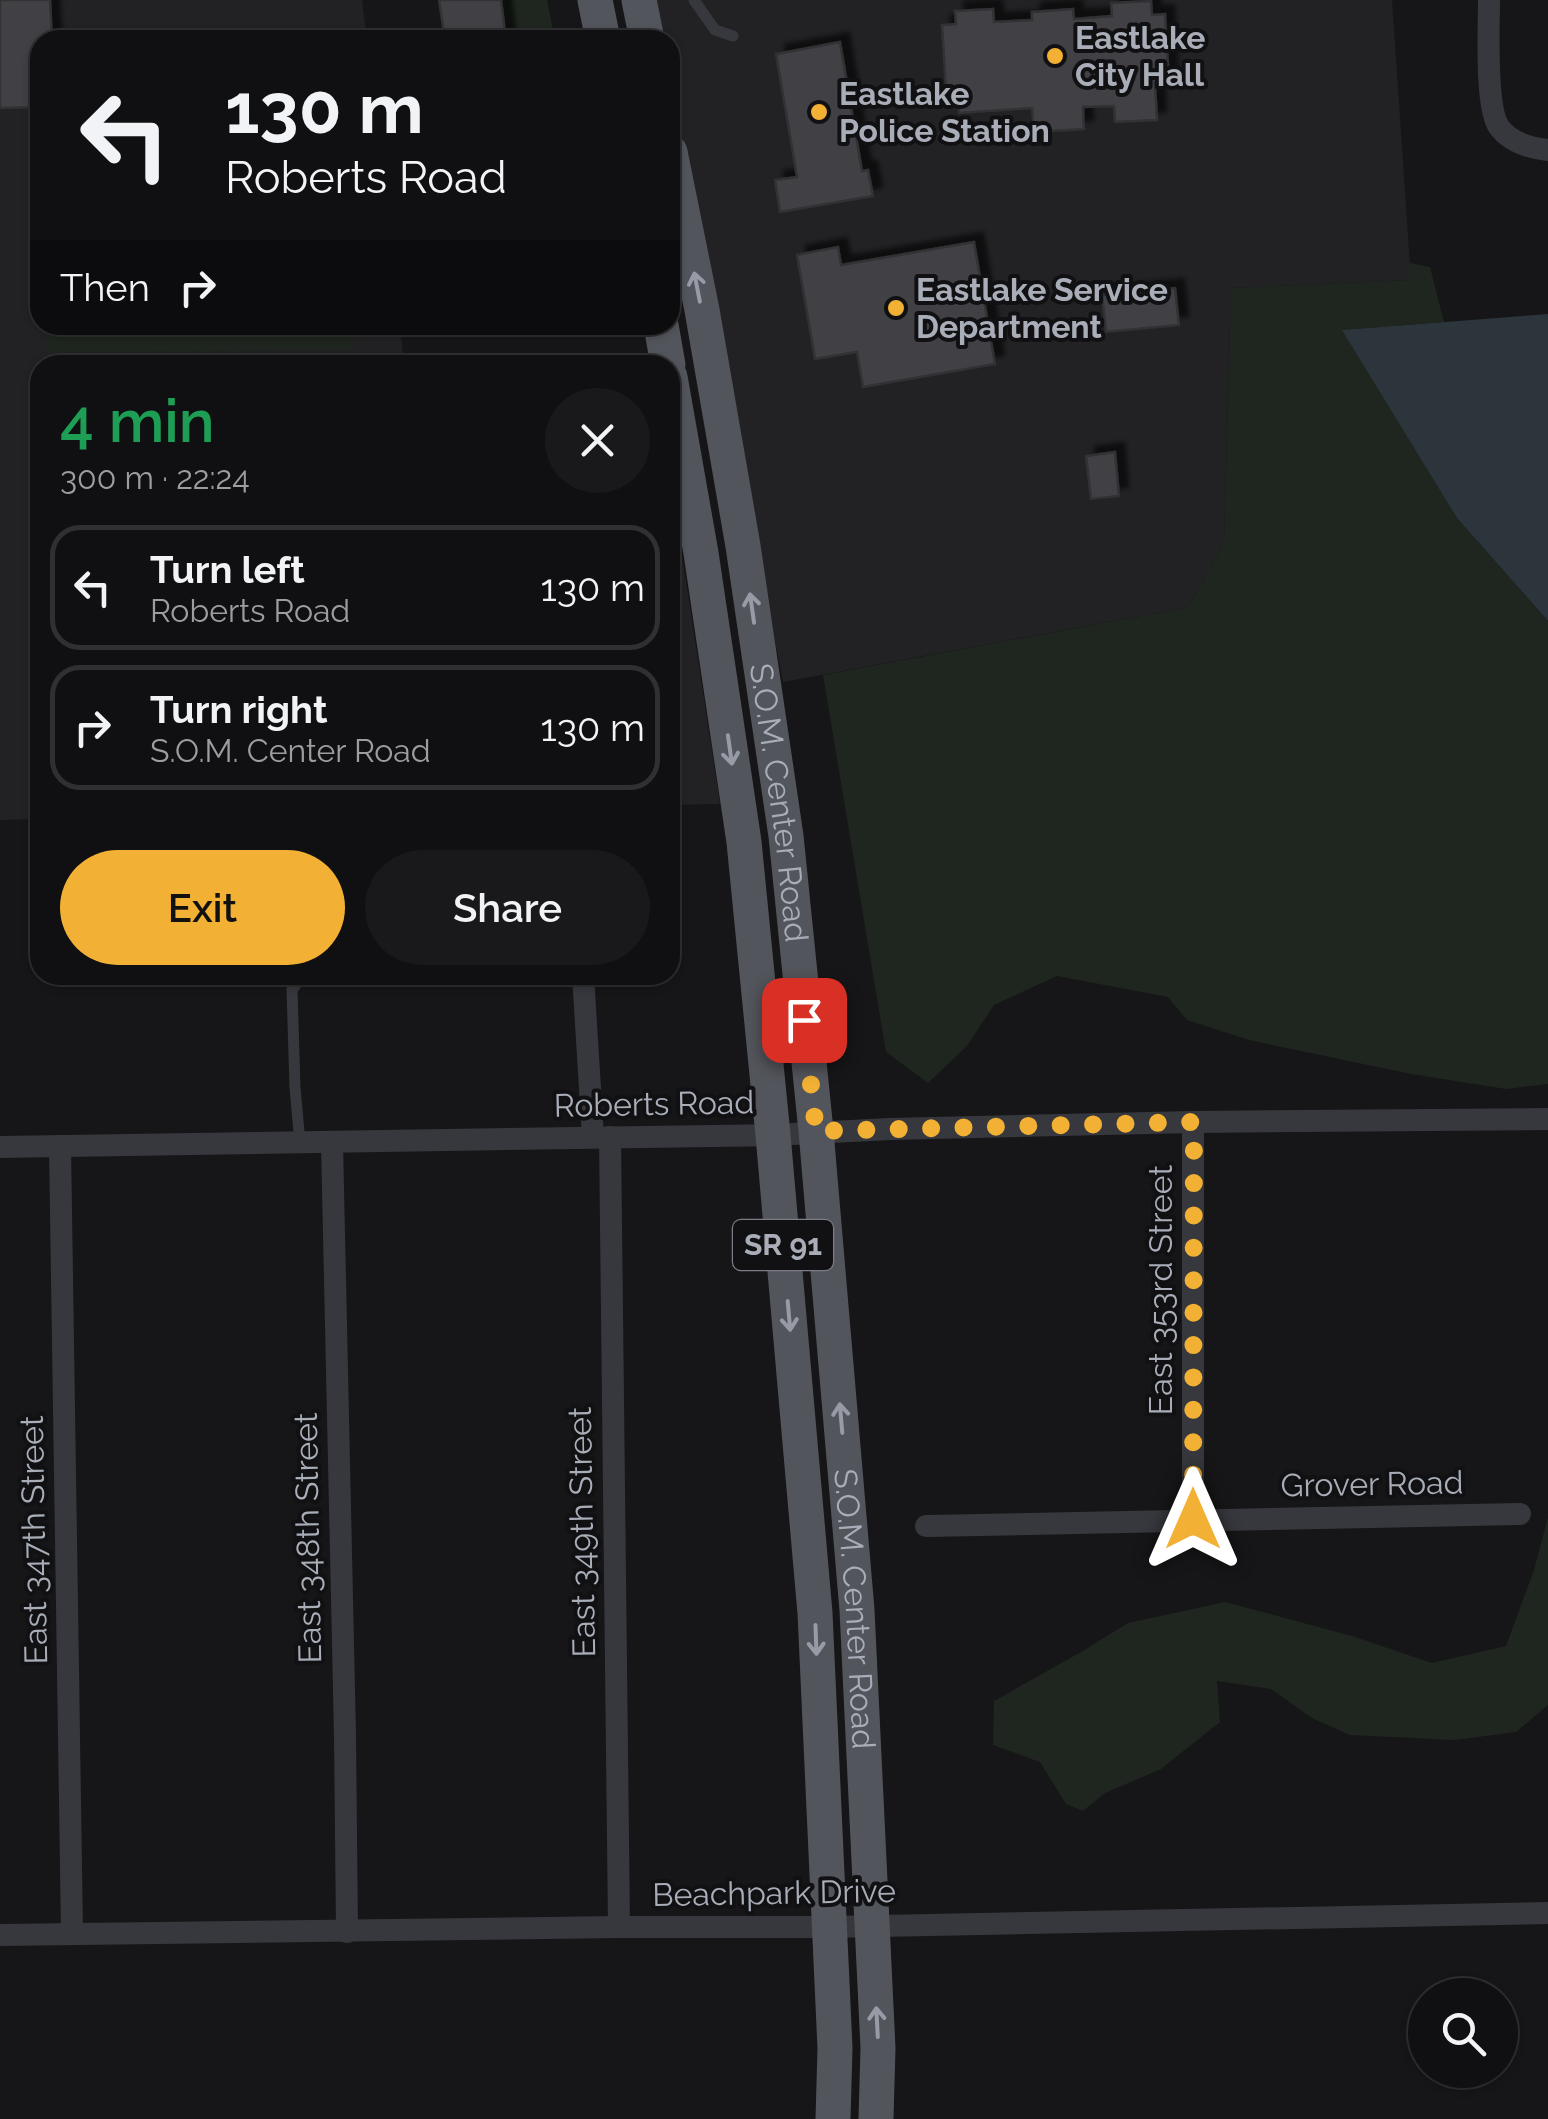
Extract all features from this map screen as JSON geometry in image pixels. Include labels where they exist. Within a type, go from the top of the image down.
[{"type":"main road","points":[[595,0],[601,30]]},
{"type":"main road","points":[[640,0],[646,30]]},
{"type":"main road","name":"S.O.M. Center Road","points":[[680,201],[749,585],[786,836],[858,1610],[878,2048],[876,2119]]},
{"type":"main road","name":"S.O.M. Center Road","points":[[680,434],[744,842],[773,1135],[815,1613],[835,2048],[833,2119]]},
{"type":"street","points":[[1488,0],[1495,119],[1501,131],[1526,147],[1548,150]]},
{"type":"street","name":"East 349th Street","points":[[584,985],[601,1137],[620,1927]]},
{"type":"street","name":"Roberts Road","points":[[0,1146],[773,1135],[1194,1122],[1548,1119]]},
{"type":"street","name":"East 353rd Street","points":[[1193,1519],[1194,1122]]},
{"type":"street","name":"East 348th Street","points":[[332,1143],[347,1932]]},
{"type":"street","name":"East 347th Street","points":[[60,1146],[72,1933]]},
{"type":"street","name":"Grover Road","points":[[926,1526],[1520,1514]]},
{"type":"street","name":"Beachpark Drive","points":[[0,1935],[828,1927],[1548,1913]]},
{"type":"lane","points":[[694,0],[715,30],[733,36]]},
{"type":"lane","points":[[296,985],[292,990],[300,1143]]},
{"type":"shaded area","points":[[0,0],[362,0],[366,30],[30,30],[30,335],[401,335],[403,355],[30,355],[30,819],[0,820]]},
{"type":"shaded area","points":[[501,0],[547,0],[553,30],[505,30]]},
{"type":"shaded area","points":[[648,0],[1392,0],[1411,280],[1231,288],[1224,542],[1189,607],[783,682],[680,152],[680,30],[655,30]]},
{"type":"shaded area","points":[[1410,263],[1430,267],[1444,322],[1344,330],[1457,518],[1548,621],[1548,1084],[1506,1089],[1411,1074],[1249,1040],[1187,1020],[1168,997],[1057,976],[994,1005],[967,1046],[928,1083],[886,1052],[823,675],[1189,607],[1224,542],[1231,288],[1410,280]]},
{"type":"shaded area","points":[[1548,314],[1548,621],[1457,518],[1342,330]]},
{"type":"shaded area","points":[[45,335],[353,335],[353,350],[45,353]]},
{"type":"shaded area","points":[[680,542],[720,804],[680,805]]},
{"type":"shaded area","points":[[1548,1517],[1548,1705],[1516,1732],[1455,1740],[1350,1735],[1312,1718],[1271,1689],[1217,1681],[1220,1722],[1161,1769],[1105,1793],[1083,1811],[1066,1804],[1040,1762],[993,1745],[994,1701],[1128,1623],[1225,1602],[1352,1636],[1432,1663],[1506,1646],[1534,1570]]},
{"type":"building","points":[[0,0],[50,0],[52,30],[30,30],[30,107],[0,108]]},
{"type":"building","points":[[439,0],[501,0],[505,30],[444,30]]},
{"type":"building","name":"Eastlake City Hall","points":[[1151,1],[1152,15],[1165,14],[1169,82],[1155,83],[1157,120],[1115,122],[1114,106],[1083,107],[1084,129],[1034,132],[1032,108],[959,113],[958,90],[946,91],[942,25],[956,24],[955,11],[993,9],[994,22],[1032,20],[1032,12],[1073,9],[1074,19],[1112,16],[1111,3]]},
{"type":"building","name":"Eastlake Police Station","points":[[840,42],[862,171],[868,170],[873,196],[780,212],[775,180],[797,177],[776,54]]},
{"type":"building","name":"Eastlake Service Department","points":[[974,242],[995,364],[863,387],[857,352],[815,359],[797,255],[838,247],[841,265]]},
{"type":"building","points":[[1175,288],[1179,325],[1106,332],[1102,295]]},
{"type":"building","points":[[1115,452],[1119,496],[1091,499],[1086,456]]},
{"type":"place","name":"Eastlake City Hall","points":[[1055,56]]},
{"type":"place","name":"Eastlake Police Station","points":[[819,112]]},
{"type":"place","name":"Eastlake Service Department","points":[[896,308]]},
{"type":"route","points":[[804,1020],[816,1131],[1194,1122],[1193,1519]]}]
